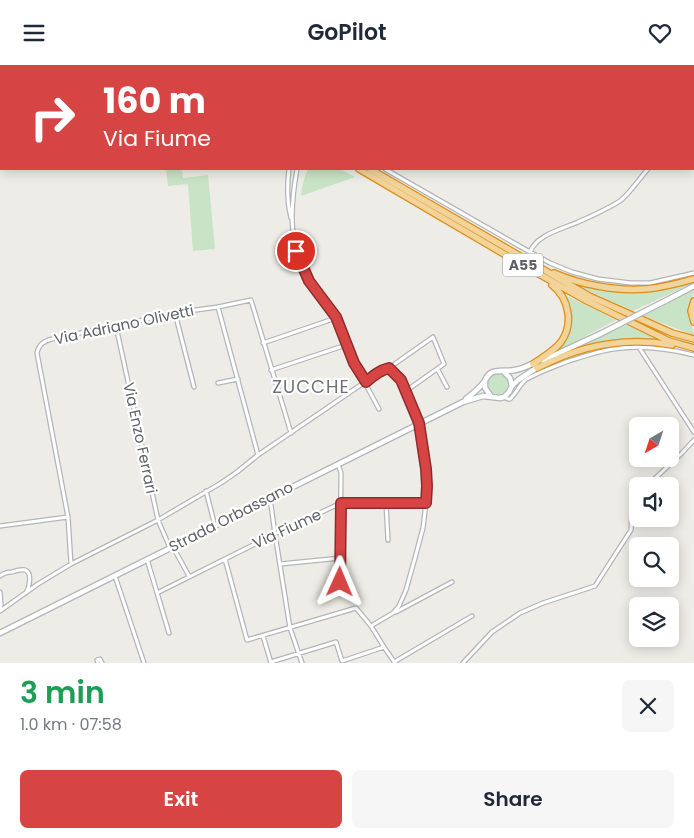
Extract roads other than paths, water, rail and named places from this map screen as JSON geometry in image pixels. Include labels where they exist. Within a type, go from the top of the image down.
[{"type":"highway","name":"A55","points":[[361,170],[586,301],[670,341],[694,349]]},
{"type":"highway","name":"A55","points":[[372,170],[589,296],[672,333],[694,339]]},
{"type":"highway","points":[[521,256],[557,274],[592,285],[645,289],[694,279]]},
{"type":"highway","points":[[521,264],[554,287],[562,295],[568,316],[567,330],[561,341],[535,366]]},
{"type":"highway","points":[[694,301],[691,311],[694,322]]},
{"type":"highway","points":[[535,366],[578,351],[618,342],[666,343],[694,349]]},
{"type":"main road","name":"Strada Orbassano","points":[[0,633],[463,401],[480,396],[504,397],[518,380],[535,366],[694,286]]},
{"type":"main road","name":"Strada Orbassano","points":[[463,401],[475,392],[492,372],[513,371],[535,366]]},
{"type":"main road","points":[[504,372],[510,378],[512,386]]},
{"type":"main road","points":[[485,381],[486,391],[491,396]]},
{"type":"street","points":[[289,170],[287,184],[292,221]]},
{"type":"street","points":[[297,170],[292,200],[292,233],[296,251],[309,281],[336,317],[354,363],[379,409]]},
{"type":"street","points":[[386,170],[550,263],[572,272],[623,283],[650,283],[694,273]]},
{"type":"street","points":[[530,252],[535,243],[550,233],[580,221],[619,201],[647,170]]},
{"type":"street","name":"Via Adriano Olivetti","points":[[71,564],[68,517],[38,357],[38,349],[42,343],[48,340],[175,313],[251,300],[264,343]]},
{"type":"street","points":[[218,307],[258,455]]},
{"type":"street","points":[[175,313],[194,387]]},
{"type":"street","points":[[291,433],[264,343],[336,317]]},
{"type":"street","name":"Via Enzo Ferrari","points":[[116,326],[158,520],[171,547],[189,576]]},
{"type":"street","points":[[0,610],[71,564],[158,520],[237,473],[258,455],[433,337],[444,364],[406,391]]},
{"type":"street","points":[[272,370],[346,345]]},
{"type":"street","points":[[640,348],[694,432]]},
{"type":"street","points":[[504,397],[510,399],[528,379],[553,367],[584,356],[615,349],[667,350],[694,355]]},
{"type":"street","points":[[389,368],[401,380],[419,423],[427,486],[426,503],[416,558],[406,590],[399,606],[393,613]]},
{"type":"street","points":[[438,370],[447,387]]},
{"type":"street","points":[[218,383],[238,379]]},
{"type":"street","points":[[657,477],[694,440]]},
{"type":"street","points":[[338,464],[341,473],[340,582]]},
{"type":"street","points":[[206,491],[214,526]]},
{"type":"street","points":[[270,498],[290,628],[302,663]]},
{"type":"street","name":"Via Fiume","points":[[157,593],[341,503],[426,503]]},
{"type":"street","points":[[386,503],[388,540]]},
{"type":"street","points":[[0,526],[68,517]]},
{"type":"street","points":[[463,663],[492,633],[520,613],[543,603],[595,586],[631,527]]},
{"type":"street","points":[[280,564],[341,558]]},
{"type":"street","points":[[147,559],[169,633]]},
{"type":"street","points":[[225,559],[247,640],[356,608],[372,626],[395,663],[472,616]]},
{"type":"street","points":[[0,576],[4,573],[24,570],[29,574],[28,588],[25,593]]},
{"type":"street","points":[[115,575],[144,663]]},
{"type":"street","points":[[29,582],[35,585],[38,584]]},
{"type":"street","points":[[328,588],[328,584],[346,582]]},
{"type":"street","points":[[372,626],[452,582]]},
{"type":"street","points":[[0,592],[0,610]]},
{"type":"street","points":[[1,599],[4,603],[9,604]]},
{"type":"street","points":[[263,636],[271,663],[336,642],[342,662],[384,647]]},
{"type":"district","name":"ZUCCHE","points":[[311,387]]}]
